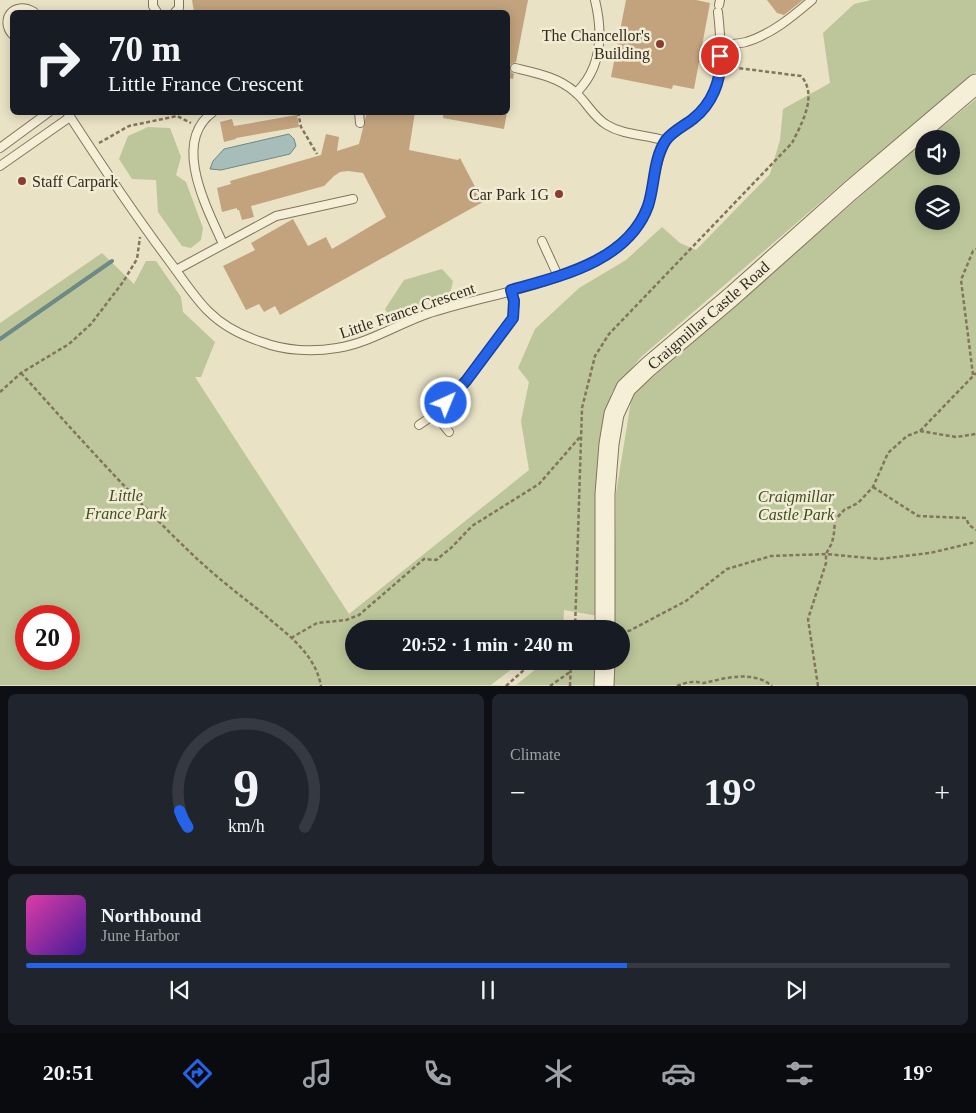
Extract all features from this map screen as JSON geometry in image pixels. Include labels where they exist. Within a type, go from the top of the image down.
[{"type":"street","name":"Craigmillar Castle Road","points":[[605,620],[605,494],[609,444],[614,414],[626,388],[976,84]]},
{"type":"street","points":[[604,686],[605,670]]},
{"type":"lane","points":[[576,92],[590,75],[597,57],[600,32],[595,0]]},
{"type":"lane","points":[[719,45],[745,42],[766,34],[785,22],[812,0]]},
{"type":"lane","points":[[10,33],[1,22],[2,14],[6,7],[13,2],[27,2]]},
{"type":"lane","name":"Little France Crescent","points":[[68,115],[147,231],[208,311],[226,326],[262,343],[298,350],[337,348],[356,344],[414,319],[449,307],[558,276],[595,262],[621,244],[636,228],[647,207],[658,159],[666,141],[674,132],[693,120],[706,108],[715,90],[721,66],[719,6]]},
{"type":"lane","points":[[515,68],[538,73],[560,81],[576,92],[592,114],[618,131],[636,136],[655,137],[666,141]]},
{"type":"lane","points":[[0,148],[45,115]]},
{"type":"lane","points":[[0,166],[68,115]]},
{"type":"lane","points":[[209,115],[203,120],[193,144],[197,178],[223,244]]},
{"type":"lane","points":[[359,115],[360,123]]},
{"type":"lane","points":[[176,270],[276,216],[352,199]]},
{"type":"lane","points":[[542,241],[558,276]]},
{"type":"lane","points":[[419,425],[435,414],[466,381],[513,318],[514,301],[511,290]]},
{"type":"lane","points":[[435,414],[449,432]]},
{"type":"path","points":[[574,620],[582,408],[595,356],[609,334],[792,143],[805,117],[809,92],[807,83],[801,76],[721,66]]},
{"type":"path","points":[[299,115],[301,127],[318,154]]},
{"type":"path","points":[[91,148],[129,126],[178,116],[200,127]]},
{"type":"path","points":[[0,392],[21,373],[68,344],[90,324],[123,282],[137,259],[140,237],[147,231]]},
{"type":"path","points":[[818,686],[808,618],[826,564],[826,554],[832,543],[835,520],[844,510],[858,503],[874,486],[888,453],[907,436],[920,431],[975,375],[961,280],[973,251],[976,249]]},
{"type":"path","points":[[21,373],[112,472],[194,556],[291,638],[309,656],[319,675],[320,686]]},
{"type":"path","points":[[920,431],[956,437],[976,434]]},
{"type":"path","points":[[291,638],[317,624],[360,616],[424,560],[436,560],[452,548],[472,526],[539,484],[581,436]]},
{"type":"path","points":[[874,486],[918,516],[966,518],[969,525],[976,530]]},
{"type":"path","points":[[630,630],[686,601],[727,569],[771,556],[826,554],[879,559],[930,553],[976,542]]},
{"type":"path","points":[[506,686],[524,670]]},
{"type":"path","points":[[550,686],[570,672]]},
{"type":"path","points":[[570,672],[570,686]]},
{"type":"path","points":[[677,686],[693,681],[702,683],[749,676],[761,679],[772,686]]},
{"type":"green space","name":"Little France Park","points":[[871,0],[976,0],[976,72],[844,182],[641,357],[612,392],[601,430],[598,616],[564,610],[563,620],[345,620],[345,670],[510,670],[491,685],[0,685],[0,323],[102,253],[134,284],[146,261],[156,261],[181,297],[183,312],[215,342],[201,377],[195,377],[349,614],[529,470],[521,421],[529,382],[518,368],[535,329],[579,288],[626,260],[662,227],[680,243],[696,250],[770,174],[780,140],[783,109],[830,83],[823,33],[854,4]]},
{"type":"green space","name":"Craigmillar Castle Park","points":[[976,99],[976,685],[614,685],[613,670],[630,670],[630,620],[614,620],[616,493],[632,395],[915,149],[915,175],[960,175],[960,130],[938,130]]},
{"type":"green space","points":[[148,127],[170,128],[181,157],[176,175],[186,182],[203,228],[201,240],[191,248],[182,246],[158,212],[156,180],[132,179],[119,159],[128,136]]},
{"type":"green space","points":[[442,269],[453,281],[450,294],[389,315],[385,309],[404,280]]},
{"type":"green space","points":[[535,670],[595,670],[594,685],[516,685]]},
{"type":"water","points":[[289,134],[294,139],[296,146],[290,154],[221,170],[210,169],[213,161],[224,149]]},
{"type":"building","points":[[192,0],[528,0],[516,62],[510,66],[510,10],[194,10]]},
{"type":"building","name":"The Chancellor's Building","points":[[626,0],[696,0],[710,3],[694,89],[673,85],[672,89],[611,77]]},
{"type":"building","points":[[767,0],[803,0],[784,15],[777,13]]},
{"type":"building","points":[[510,70],[514,74],[513,79],[510,78]]},
{"type":"building","points":[[297,115],[299,127],[236,138],[224,142],[220,122],[232,119],[234,126]]},
{"type":"building","points":[[366,115],[415,115],[409,150],[458,160],[460,158],[483,202],[280,315],[275,306],[264,312],[259,304],[246,310],[223,266],[255,250],[251,243],[293,219],[308,246],[326,237],[332,249],[386,217],[363,173],[340,172],[324,186],[251,206],[254,217],[242,220],[237,208],[222,212],[217,188],[231,184],[230,181],[321,155],[326,134],[339,137],[337,151],[359,144]]},
{"type":"building","points":[[444,115],[506,115],[504,129],[443,118]]},
{"type":"waterway","points":[[0,339],[112,261]]},
{"type":"place","name":"The Chancellor's Building","points":[[660,44]]},
{"type":"place","name":"Staff Carpark","points":[[22,181]]},
{"type":"place","name":"Car Park 1G","points":[[559,194]]},
{"type":"route","points":[[446,403],[466,381],[513,318],[514,301],[511,290],[558,276],[595,262],[621,244],[636,228],[647,207],[658,159],[666,141],[674,132],[693,120],[706,108],[715,90],[721,66],[720,56]]}]
